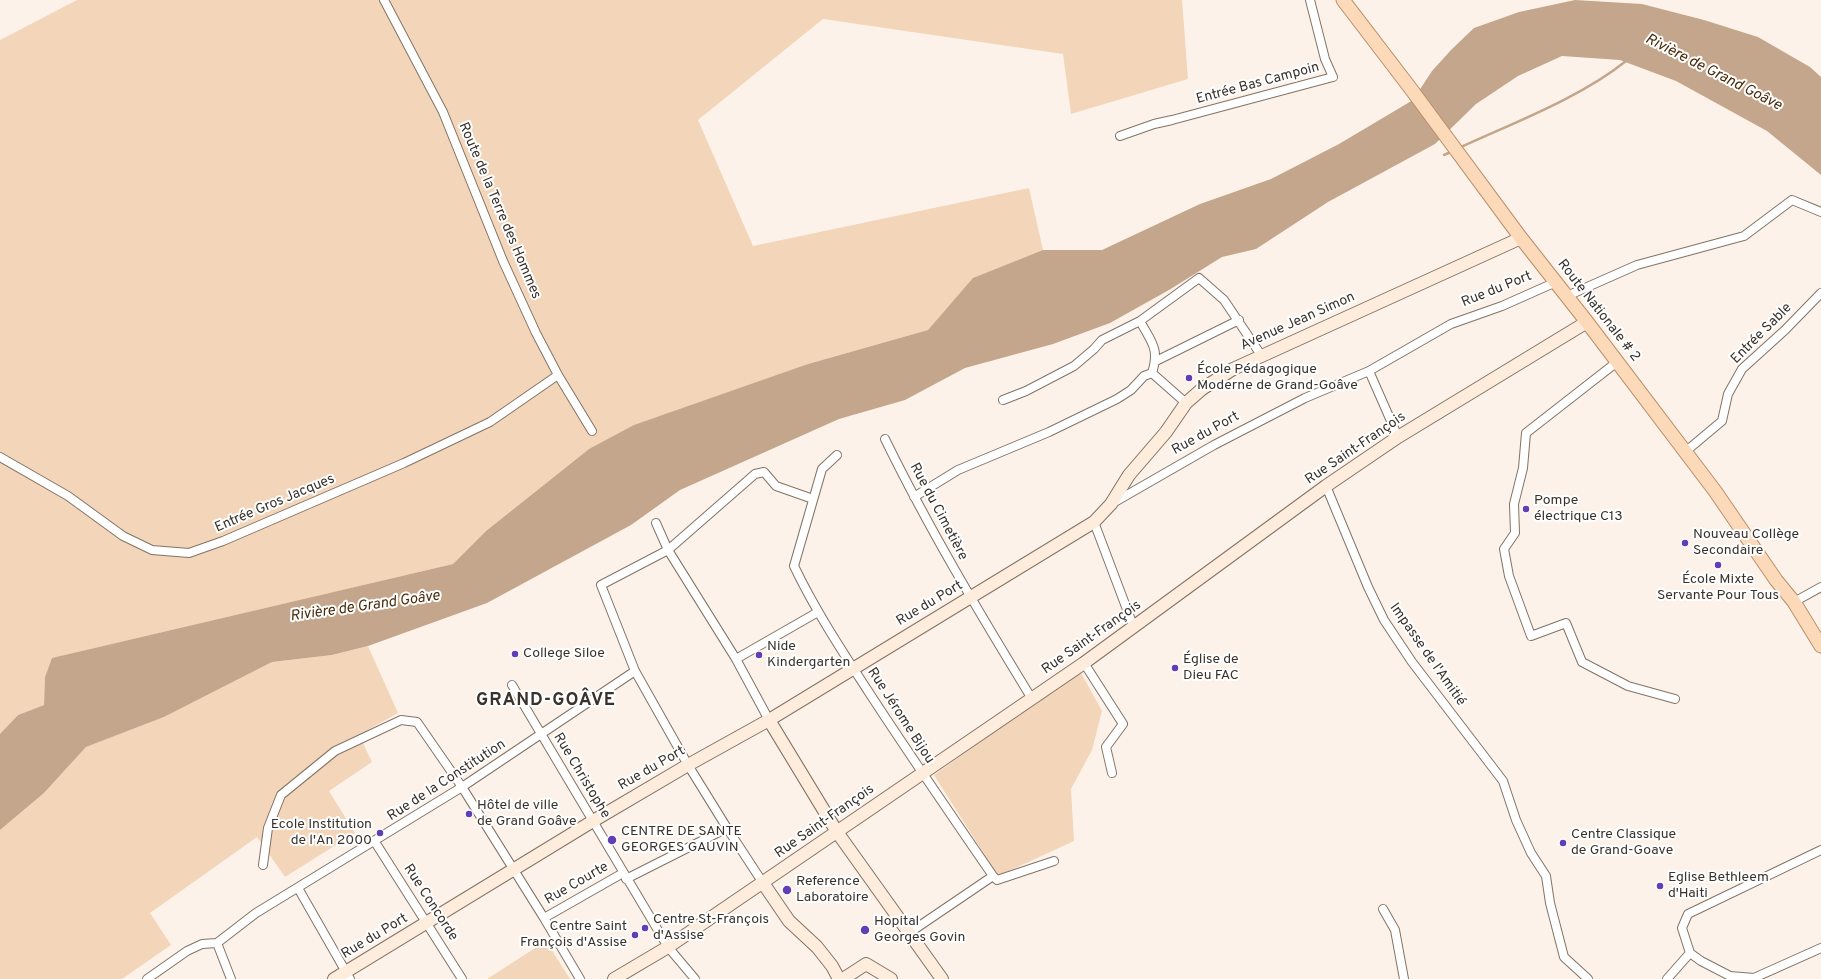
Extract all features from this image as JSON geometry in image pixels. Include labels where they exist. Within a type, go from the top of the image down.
[{"type":"main road","name":"Route Nationale # 2","points":[[1343,0],[1521,238],[1587,322],[1715,491],[1776,580],[1794,602],[1821,646]]},
{"type":"street","name":"Route de la Terre des Hommes","points":[[384,0],[443,112],[503,261],[558,375],[592,431]]},
{"type":"street","name":"Entrée Bas Campoin","points":[[1120,136],[1142,127],[1159,124],[1333,77],[1325,59],[1310,0]]},
{"type":"street","points":[[1566,296],[1637,265],[1709,247],[1744,236],[1792,200],[1821,212]]},
{"type":"street","name":"Avenue Jean Simon","points":[[1111,504],[1129,474],[1166,432],[1186,403],[1202,389],[1233,369],[1261,354],[1521,238]]},
{"type":"street","points":[[1003,400],[1026,391],[1074,366],[1102,340],[1140,321],[1199,278],[1224,300],[1261,354]]},
{"type":"street","name":"Rue du Port","points":[[334,979],[348,975],[427,923],[593,821],[688,765],[769,720],[1094,522],[1111,504],[1214,445],[1304,398],[1368,371],[1451,324],[1502,306],[1556,282]]},
{"type":"street","name":"Entrée Sable","points":[[1685,452],[1722,421],[1728,394],[1742,369],[1785,330],[1821,293]]},
{"type":"street","points":[[1156,361],[1239,320]]},
{"type":"street","points":[[1140,321],[1156,350],[1156,361],[1152,373]]},
{"type":"street","name":"Rue Saint-François","points":[[614,979],[668,947],[1032,699],[1134,628],[1326,486],[1398,437],[1587,322]]},
{"type":"street","points":[[1617,362],[1526,433],[1523,468],[1514,504],[1515,533],[1504,549],[1509,576],[1531,636],[1566,623],[1582,662],[1628,686],[1675,699]]},
{"type":"street","points":[[1368,371],[1398,437]]},
{"type":"street","points":[[1152,373],[1186,403]]},
{"type":"street","points":[[914,497],[958,470],[1049,432],[1117,399],[1131,390],[1144,376],[1152,373]]},
{"type":"street","name":"Entrée Gros Jacques","points":[[0,457],[68,496],[129,538],[152,550],[189,553],[224,541],[404,463],[490,422],[558,375]]},
{"type":"street","name":"Rue du Cimetière","points":[[885,439],[914,497],[970,597],[1032,699]]},
{"type":"street","name":"Rue Jérome Bijou","points":[[836,455],[822,469],[794,566],[818,612],[853,668],[922,774],[993,876]]},
{"type":"street","points":[[813,499],[776,486],[764,472],[756,474],[668,550],[601,585],[635,671],[688,765],[727,828],[789,921],[817,947],[832,966],[839,979]]},
{"type":"street","name":"Impasse de l'Amitié","points":[[1326,486],[1368,587],[1384,620],[1412,662],[1503,781],[1520,830],[1531,853],[1546,876],[1550,903],[1564,958],[1588,979]]},
{"type":"street","points":[[1094,522],[1134,628]]},
{"type":"street","points":[[656,523],[668,550],[736,659],[769,720],[837,832],[942,979]]},
{"type":"street","points":[[1794,602],[1821,587]]},
{"type":"street","points":[[736,659],[818,612]]},
{"type":"street","points":[[1084,663],[1123,724],[1106,747],[1112,773]]},
{"type":"street","name":"Rue de la Constitution","points":[[147,979],[187,951],[202,944],[217,943],[256,913],[375,842],[462,787],[635,671]]},
{"type":"street","name":"Rue Christophe","points":[[512,685],[668,947],[695,979]]},
{"type":"street","points":[[263,865],[268,828],[281,795],[335,751],[401,720],[417,722],[462,787],[514,869],[580,979]]},
{"type":"street","name":"Rue Courte","points":[[544,918],[625,876],[727,828]]},
{"type":"street","name":"Rue Concorde","points":[[375,842],[462,979]]},
{"type":"street","points":[[1821,850],[1688,914],[1682,928],[1690,952],[1701,961],[1730,976],[1754,978],[1821,948]]},
{"type":"street","points":[[909,933],[993,876],[997,880],[1054,861]]},
{"type":"street","points":[[298,888],[348,975]]},
{"type":"street","points":[[1383,909],[1395,930],[1404,979]]},
{"type":"street","points":[[217,943],[231,979]]},
{"type":"street","points":[[1667,979],[1690,952]]},
{"type":"street","points":[[843,979],[866,964],[891,979]]},
{"type":"shaded area","points":[[77,0],[1182,0],[1188,79],[1071,114],[1063,54],[823,19],[698,120],[753,246],[1029,188],[1043,250],[974,278],[928,330],[808,364],[589,449],[486,531],[453,564],[53,658],[45,677],[44,705],[18,715],[0,734],[0,40]]},
{"type":"shaded area","points":[[368,646],[398,713],[359,735],[372,762],[329,791],[355,833],[285,877],[257,837],[150,913],[171,945],[122,979],[0,979],[0,830],[44,793],[86,747],[164,717],[272,662],[332,655]]},
{"type":"shaded area","points":[[1080,671],[1102,711],[1092,750],[1071,789],[1074,841],[998,876],[934,775]]},
{"type":"shaded area","points":[[546,941],[570,979],[487,979]]},
{"type":"water","name":"Rivière de Grand Goâve","points":[[1575,0],[1642,4],[1704,20],[1758,37],[1810,67],[1821,77],[1821,175],[1767,131],[1676,81],[1620,60],[1562,56],[1518,76],[1476,104],[1435,144],[1328,202],[1256,249],[1222,257],[1169,290],[1110,323],[1053,344],[965,368],[905,400],[839,419],[680,490],[631,525],[487,603],[368,646],[332,655],[272,662],[164,717],[86,747],[44,793],[0,830],[0,734],[18,715],[44,705],[45,677],[52,658],[453,564],[486,531],[589,449],[634,425],[808,364],[928,330],[973,278],[1043,250],[1102,250],[1200,204],[1271,179],[1339,144],[1413,100],[1432,71],[1474,28],[1519,12]]},
{"type":"waterway","points":[[1459,148],[1546,109],[1588,87],[1626,61]]},
{"type":"waterway","points":[[1444,155],[1453,151]]},
{"type":"place","name":"École Pédagogique Moderne de Grand-Goâve","points":[[1189,378]]},
{"type":"place","name":"Pompe électrique C13","points":[[1526,509]]},
{"type":"place","name":"Nouveau Collège Secondaire","points":[[1685,543]]},
{"type":"place","name":"École Mixte Servante Pour Tous","points":[[1718,565]]},
{"type":"place","name":"College Siloe","points":[[515,654]]},
{"type":"place","name":"Nide Kindergarten","points":[[759,655]]},
{"type":"place","name":"Église de Dieu FAC","points":[[1175,668]]},
{"type":"place","name":"Hôtel de ville de Grand Goâve","points":[[469,814]]},
{"type":"place","name":"Ecole Institution de l'An 2000","points":[[380,833]]},
{"type":"place","name":"CENTRE DE SANTE GEORGES GAUVIN","points":[[612,840]]},
{"type":"place","name":"Centre Classique de Grand-Goave","points":[[1563,843]]},
{"type":"place","name":"Eglise Bethleem d'Haiti","points":[[1660,886]]},
{"type":"place","name":"Reference Laboratoire","points":[[787,890]]},
{"type":"place","name":"Centre St-François d'Assise","points":[[645,928]]},
{"type":"place","name":"Hopital Georges Govin","points":[[865,930]]},
{"type":"place","name":"Centre Saint François d'Assise","points":[[635,935]]},
{"type":"district","name":"GRAND-GOÂVE","points":[[546,701]]}]
